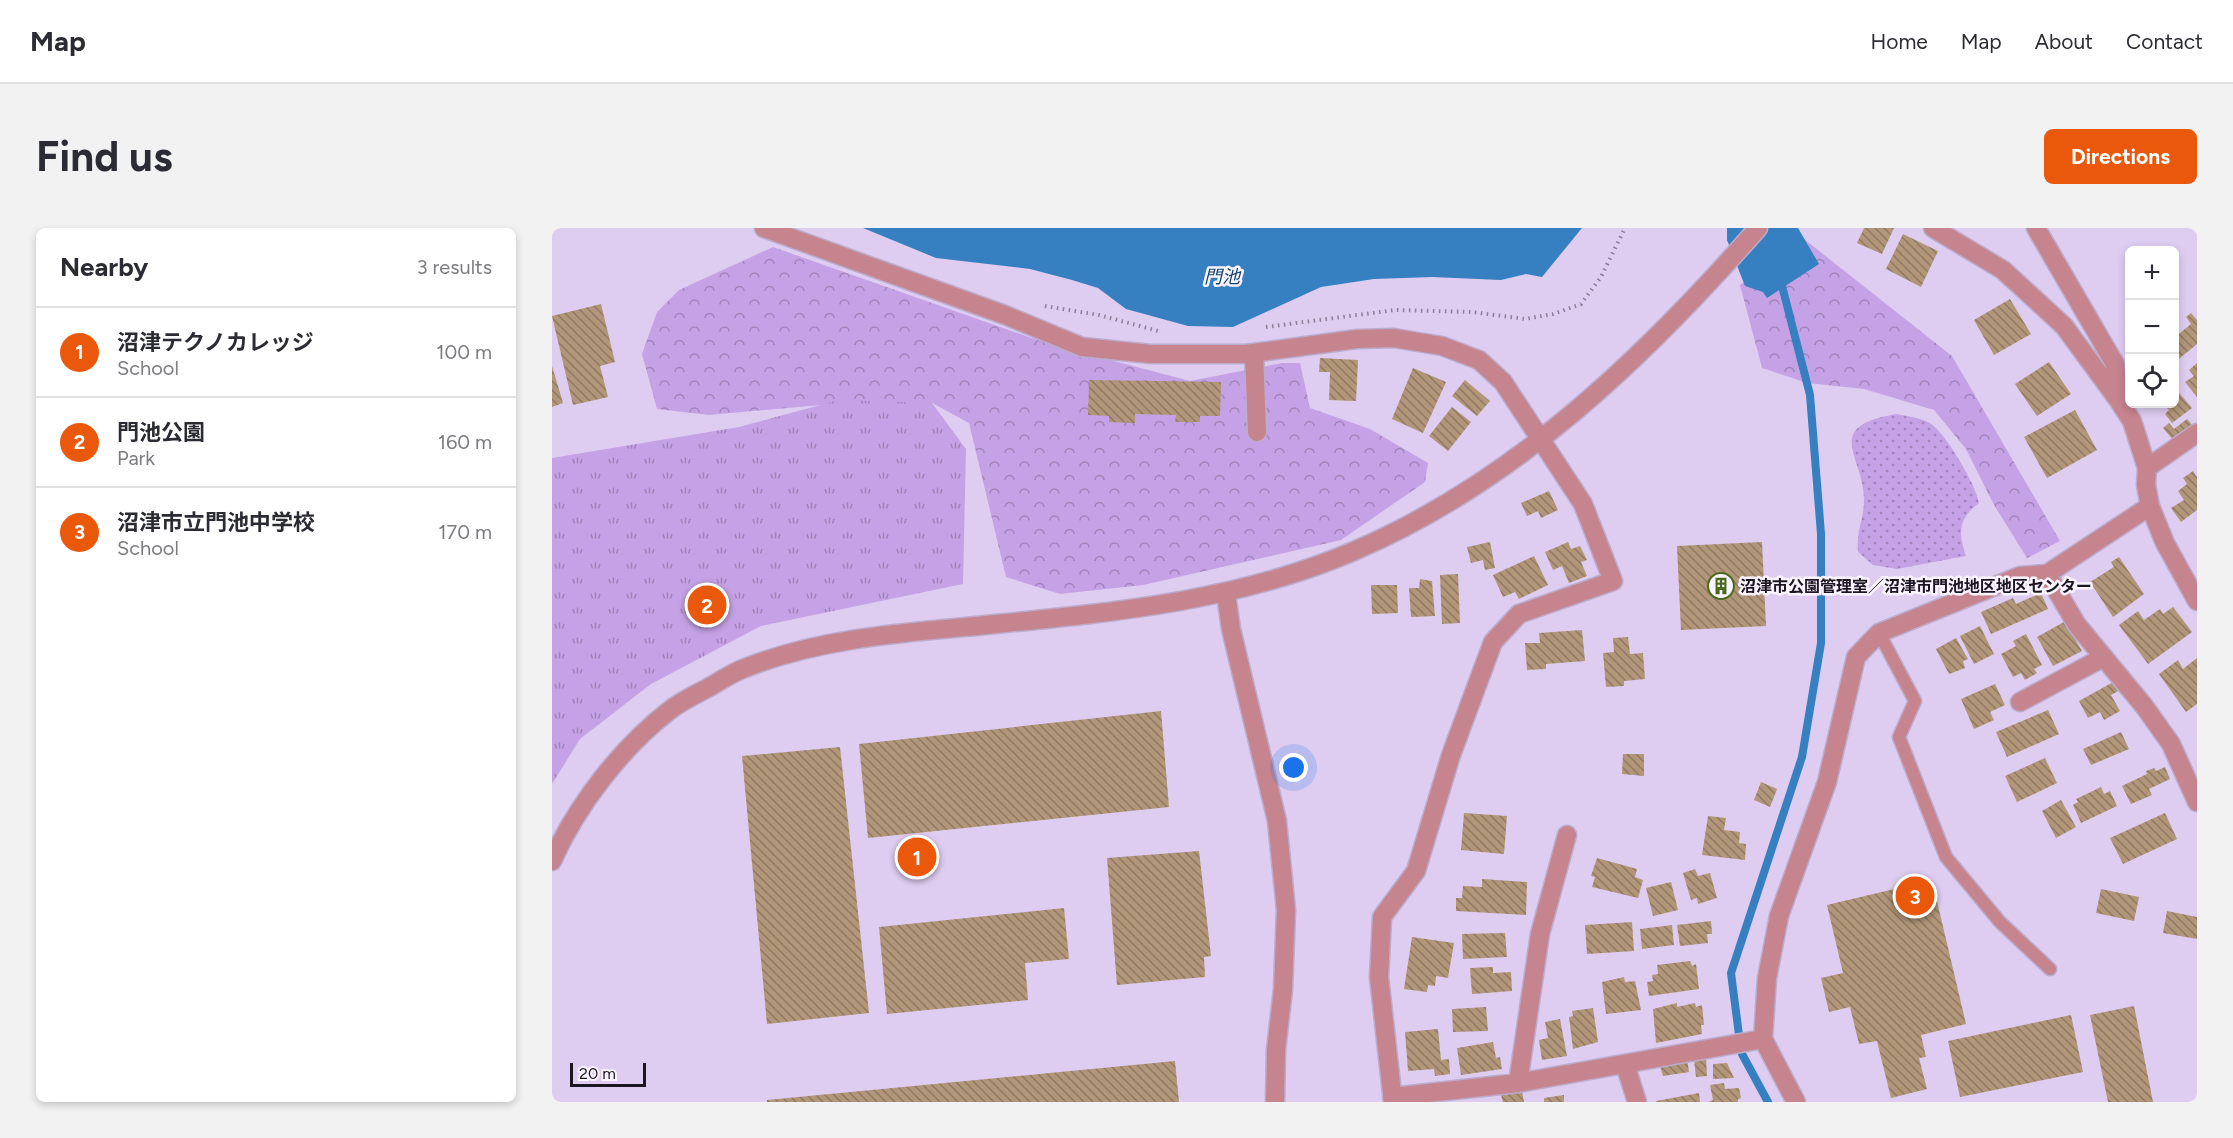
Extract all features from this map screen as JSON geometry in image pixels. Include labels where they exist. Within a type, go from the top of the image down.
[{"type":"street","points":[[764,228],[1005,315],[1082,347],[1151,354],[1254,353],[1358,339],[1394,338],[1443,346],[1479,360],[1503,381],[1583,504],[1613,581],[1519,614],[1493,642],[1451,755],[1416,871],[1382,918],[1379,977],[1393,1099],[1518,1083],[1763,1039]]},
{"type":"street","points":[[552,861],[557,839],[627,750],[672,709],[743,668],[818,646],[884,636],[1107,613],[1226,594],[1353,552],[1461,496],[1541,441],[1648,345],[1758,228]]},
{"type":"street","points":[[1933,228],[2003,270],[2064,326],[2119,401],[2132,421],[2147,468],[2146,485],[2150,506],[2165,543],[2196,598]]},
{"type":"street","points":[[2036,228],[2115,364],[2119,401]]},
{"type":"street","points":[[1393,356],[1394,338]]},
{"type":"street","points":[[1254,353],[1257,432]]},
{"type":"street","points":[[2147,468],[2197,433]]},
{"type":"street","points":[[1796,1102],[1763,1039],[1767,978],[1779,916],[1827,782],[1856,657],[1879,633],[2020,576],[2047,574],[2150,506]]},
{"type":"street","points":[[2047,574],[2077,625],[2171,744],[2197,802]]},
{"type":"street","points":[[1226,594],[1231,629],[1276,821],[1286,910],[1283,989],[1276,1050],[1275,1102]]},
{"type":"street","points":[[2020,702],[2104,657]]},
{"type":"street","points":[[1518,1083],[1540,934],[1567,835]]},
{"type":"street","points":[[1625,1064],[1637,1102]]},
{"type":"lane","points":[[1879,633],[1915,701],[1899,737],[1946,857],[2000,922],[2050,969]]},
{"type":"path","points":[[1264,327],[1334,316],[1395,310],[1472,312],[1525,319],[1553,314],[1581,304],[1601,277],[1625,228]]},
{"type":"path","points":[[1040,305],[1099,315],[1162,331]]},
{"type":"green space","points":[[1804,239],[1952,356],[2060,541],[2027,558],[1994,505],[1966,449],[1934,410],[1864,389],[1807,383],[1762,368],[1740,285]]},
{"type":"green space","points":[[773,247],[1046,343],[1190,381],[1282,363],[1300,363],[1310,408],[1370,429],[1428,463],[1425,482],[1341,540],[1143,585],[1060,594],[1006,577],[969,423],[932,403],[821,405],[709,415],[657,409],[642,354],[657,312],[679,290]]},
{"type":"green space","points":[[839,400],[932,403],[966,449],[963,584],[761,626],[651,684],[580,739],[552,784],[552,458],[739,427]]},
{"type":"green space","points":[[1896,414],[1921,419],[1934,427],[1958,458],[1972,484],[1979,503],[1967,515],[1962,527],[1961,533],[1966,556],[1897,569],[1873,565],[1858,552],[1864,501],[1863,485],[1852,446],[1853,436],[1859,427],[1873,420]]},
{"type":"water","name":"門池","points":[[863,228],[1582,228],[1542,277],[1526,274],[1501,280],[1432,277],[1374,279],[1321,287],[1233,327],[1188,326],[1126,309],[1098,288],[1072,280],[1030,269],[936,258]]},
{"type":"water","points":[[1727,228],[1798,228],[1819,264],[1767,298],[1763,292],[1745,286],[1727,240]]},
{"type":"building","points":[[1864,228],[1894,228],[1882,254],[1857,243]]},
{"type":"building","points":[[1903,234],[1938,251],[1921,287],[1886,269]]},
{"type":"building","points":[[2010,299],[2031,334],[1994,355],[1974,320]]},
{"type":"building","points":[[601,304],[615,362],[600,366],[608,397],[573,405],[552,316]]},
{"type":"building","points":[[2191,313],[2197,320],[2197,344],[2179,359],[2179,334],[2191,324],[2186,317]]},
{"type":"building","points":[[1320,358],[1358,360],[1356,401],[1329,400],[1330,372],[1319,372]]},
{"type":"building","points":[[2049,362],[2071,394],[2037,416],[2015,384]]},
{"type":"building","points":[[2197,363],[2197,397],[2185,382],[2194,376],[2189,370]]},
{"type":"building","points":[[552,366],[563,403],[552,407]]},
{"type":"building","points":[[1413,368],[1446,382],[1423,433],[1392,419]]},
{"type":"building","points":[[1089,380],[1221,382],[1220,416],[1200,416],[1200,422],[1175,422],[1176,415],[1135,414],[1135,423],[1109,422],[1109,416],[1088,415]]},
{"type":"building","points":[[1465,380],[1490,401],[1477,416],[1452,396]]},
{"type":"building","points":[[2179,393],[2192,408],[2172,423],[2165,414],[2169,410],[2167,408],[2179,408]]},
{"type":"building","points":[[1452,407],[1471,422],[1448,451],[1429,436]]},
{"type":"building","points":[[2075,410],[2097,450],[2047,478],[2024,437]]},
{"type":"building","points":[[2187,419],[2193,426],[2174,441],[2163,428],[2169,423],[2174,429]]},
{"type":"building","points":[[2193,471],[2197,477],[2197,510],[2181,522],[2171,508],[2184,500],[2178,491],[2187,484],[2183,478]]},
{"type":"building","points":[[1549,491],[1558,510],[1541,518],[1538,511],[1527,516],[1521,503]]},
{"type":"building","points":[[1490,542],[1495,568],[1485,570],[1483,560],[1471,563],[1467,547]]},
{"type":"building","points":[[1568,542],[1571,549],[1580,546],[1587,560],[1581,562],[1587,576],[1569,583],[1562,566],[1553,570],[1545,552]]},
{"type":"building","name":"沼津市公園管理室／沼津市門池地区地区センター","points":[[1762,542],[1766,626],[1681,630],[1677,546]]},
{"type":"building","points":[[1534,556],[1548,585],[1519,599],[1515,592],[1503,597],[1493,575]]},
{"type":"building","points":[[2119,557],[2144,594],[2113,617],[2090,582],[2114,567],[2111,562]]},
{"type":"building","points":[[1458,574],[1460,623],[1442,624],[1440,575]]},
{"type":"building","points":[[1420,579],[1432,581],[1435,616],[1411,617],[1409,588],[1419,588]]},
{"type":"building","points":[[1371,585],[1397,585],[1398,613],[1372,614]]},
{"type":"building","points":[[2041,593],[2048,609],[1991,634],[1981,612],[2013,598],[2016,604]]},
{"type":"building","points":[[2173,607],[2192,632],[2148,664],[2119,625],[2138,611],[2144,620],[2160,609],[2163,614]]},
{"type":"building","points":[[2071,618],[2080,635],[2076,641],[2082,651],[2053,666],[2037,637]]},
{"type":"building","points":[[1980,626],[1994,654],[1974,664],[1960,636]]},
{"type":"building","points":[[1582,630],[1585,661],[1546,664],[1546,669],[1527,670],[1525,643],[1540,643],[1539,633]]},
{"type":"building","points":[[2026,634],[2042,665],[2034,669],[2037,673],[2025,680],[2021,673],[2013,677],[2001,654],[2016,646],[2013,641]]},
{"type":"building","points":[[1628,637],[1630,654],[1643,653],[1645,679],[1624,681],[1624,686],[1606,687],[1603,653],[1614,652],[1613,638]]},
{"type":"building","points":[[1956,638],[1968,659],[1963,661],[1965,668],[1949,674],[1936,649]]},
{"type":"building","points":[[2197,658],[2197,704],[2186,712],[2159,674],[2178,660],[2183,669]]},
{"type":"building","points":[[2115,681],[2120,690],[2111,695],[2120,711],[2104,720],[2100,712],[2088,718],[2079,701]]},
{"type":"building","points":[[1995,684],[2005,705],[1990,712],[1994,720],[1974,729],[1961,699]]},
{"type":"building","points":[[2048,710],[2059,734],[2007,757],[1996,732]]},
{"type":"building","points":[[1161,711],[1169,807],[868,838],[859,744]]},
{"type":"building","points":[[2121,732],[2129,749],[2091,765],[2083,749]]},
{"type":"building","points":[[840,747],[869,1013],[767,1024],[742,756]]},
{"type":"building","points":[[1623,754],[1644,754],[1644,776],[1622,774]]},
{"type":"building","points":[[2045,758],[2057,783],[2017,802],[2005,776]]},
{"type":"building","points":[[2165,767],[2170,779],[2149,789],[2152,795],[2131,804],[2122,786],[2147,774],[2146,771],[2154,768],[2156,771]]},
{"type":"building","points":[[1761,782],[1777,789],[1770,807],[1754,800]]},
{"type":"building","points":[[2101,787],[2104,794],[2110,791],[2117,806],[2081,823],[2073,805],[2078,802],[2076,799]]},
{"type":"building","points":[[2061,800],[2076,827],[2056,838],[2042,811]]},
{"type":"building","points":[[1464,813],[1507,816],[1504,854],[1461,850]]},
{"type":"building","points":[[2165,813],[2177,839],[2123,864],[2110,838]]},
{"type":"building","points":[[1708,816],[1726,818],[1724,830],[1740,832],[1739,843],[1746,844],[1745,860],[1702,855]]},
{"type":"building","points":[[1199,851],[1211,956],[1204,957],[1205,977],[1117,985],[1107,858]]},
{"type":"building","points":[[1597,858],[1637,869],[1635,877],[1643,880],[1638,898],[1592,887],[1595,877],[1591,876]]},
{"type":"building","points":[[1695,869],[1698,876],[1710,873],[1717,898],[1698,904],[1697,898],[1691,900],[1683,873]]},
{"type":"building","points":[[1482,879],[1527,882],[1526,915],[1456,911],[1456,898],[1462,898],[1463,886],[1482,887]]},
{"type":"building","points":[[1932,880],[1966,1024],[1921,1035],[1926,1057],[1919,1058],[1927,1089],[1891,1098],[1877,1041],[1859,1044],[1850,1007],[1829,1012],[1821,978],[1843,973],[1827,905]]},
{"type":"building","points":[[1671,882],[1678,910],[1653,916],[1646,888]]},
{"type":"building","points":[[2101,889],[2139,897],[2134,921],[2096,913]]},
{"type":"building","points":[[1064,908],[1069,959],[1025,963],[1028,1000],[887,1014],[879,927]]},
{"type":"building","points":[[2167,911],[2197,917],[2197,939],[2163,933]]},
{"type":"building","points":[[1711,921],[1712,934],[1707,934],[1708,943],[1680,946],[1677,925]]},
{"type":"building","points":[[1632,922],[1634,951],[1587,954],[1585,925]]},
{"type":"building","points":[[1672,925],[1674,945],[1642,949],[1640,929]]},
{"type":"building","points":[[1505,933],[1507,957],[1463,959],[1462,934]]},
{"type":"building","points":[[1412,937],[1454,943],[1448,978],[1436,976],[1435,986],[1428,985],[1427,992],[1404,989]]},
{"type":"building","points":[[1690,961],[1692,966],[1696,964],[1699,989],[1649,996],[1647,982],[1653,981],[1652,975],[1658,974],[1657,965]]},
{"type":"building","points":[[1493,967],[1493,973],[1511,972],[1512,991],[1472,994],[1470,968]]},
{"type":"building","points":[[1624,977],[1625,982],[1635,981],[1641,1010],[1606,1014],[1602,982]]},
{"type":"building","points":[[1677,1003],[1677,1007],[1695,1003],[1696,1007],[1702,1005],[1704,1025],[1701,1025],[1702,1034],[1656,1043],[1653,1009]]},
{"type":"building","points":[[2134,1006],[2153,1102],[2108,1102],[2090,1015]]},
{"type":"building","points":[[1486,1007],[1488,1031],[1453,1032],[1452,1009]]},
{"type":"building","points":[[1593,1008],[1598,1042],[1573,1049],[1569,1017],[1573,1016],[1572,1011]]},
{"type":"building","points":[[2071,1015],[2083,1072],[1960,1097],[1948,1041]]},
{"type":"building","points":[[1560,1019],[1567,1056],[1542,1060],[1539,1040],[1548,1038],[1545,1022]]},
{"type":"building","points":[[1438,1029],[1441,1060],[1449,1059],[1450,1074],[1435,1076],[1434,1069],[1408,1071],[1405,1032]]},
{"type":"building","points":[[1493,1042],[1496,1058],[1500,1057],[1502,1069],[1461,1075],[1457,1048]]},
{"type":"building","points":[[1687,1058],[1689,1072],[1663,1076],[1659,1063]]},
{"type":"building","points":[[1706,1058],[1707,1076],[1696,1077],[1694,1060]]},
{"type":"building","points":[[1175,1061],[1179,1102],[767,1102],[767,1100]]},
{"type":"building","points":[[1727,1063],[1734,1078],[1713,1079],[1713,1064]]},
{"type":"building","points":[[1724,1083],[1725,1089],[1739,1088],[1741,1098],[1738,1102],[1708,1102],[1713,1100],[1710,1085]]},
{"type":"building","points":[[1522,1091],[1524,1102],[1503,1102],[1501,1095]]},
{"type":"building","points":[[1699,1093],[1700,1102],[1656,1102],[1656,1101]]},
{"type":"building","points":[[1564,1095],[1564,1102],[1544,1102],[1544,1098]]},
{"type":"waterway","points":[[1739,1035],[1731,973],[1802,757],[1821,643],[1821,534],[1810,395],[1780,278]]},
{"type":"waterway","points":[[1742,1054],[1768,1102]]},
{"type":"place","name":"沼津市公園管理室／沼津市門池地区地区センター","points":[[1721,586]]},
{"type":"place","name":"門池公園","points":[[707,605]]},
{"type":"place","name":"沼津テクノカレッジ","points":[[917,857]]},
{"type":"place","name":"沼津市立門池中学校","points":[[1915,896]]}]
